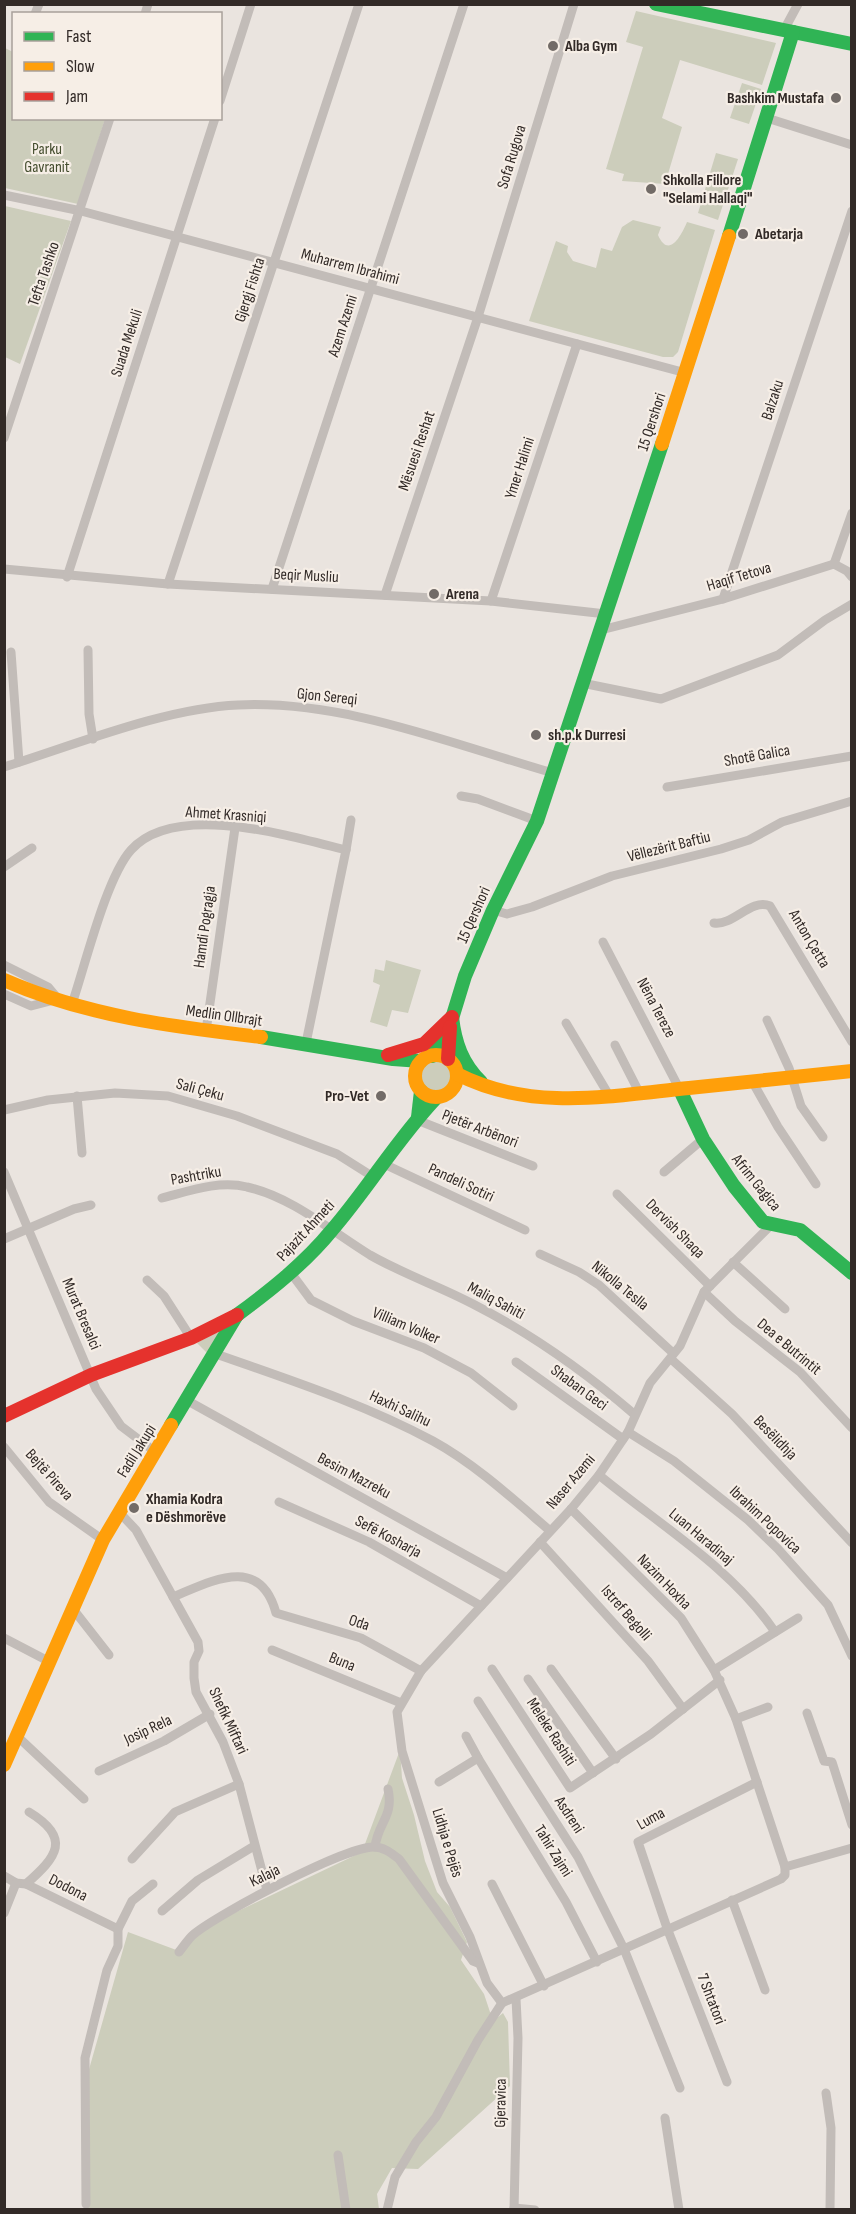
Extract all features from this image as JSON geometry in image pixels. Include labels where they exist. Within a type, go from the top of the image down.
[{"type":"street","points":[[222,95],[251,4]]},
{"type":"street","name":"Gjergj Fishta","points":[[168,584],[359,4]]},
{"type":"street","name":"Azem Azemi","points":[[272,589],[464,4]]},
{"type":"street","name":"Sofa Rugova","points":[[478,318],[574,4]]},
{"type":"street","points":[[656,4],[852,44]]},
{"type":"street","points":[[789,31],[798,4]]},
{"type":"street","name":"15 Qershori","points":[[427,1058],[451,1021],[493,910],[537,821],[686,373],[767,118],[789,31]]},
{"type":"street","points":[[767,118],[852,145]]},
{"type":"street","name":"Tefta Tashko","points":[[4,438],[109,120]]},
{"type":"street","name":"Suada Mekuli","points":[[67,577],[214,120]]},
{"type":"street","name":"Muharrem Ibrahimi","points":[[4,195],[81,211],[686,373]]},
{"type":"street","name":"Balzaku","points":[[723,599],[852,211]]},
{"type":"street","name":"Mësuesi Reshat","points":[[385,594],[478,318]]},
{"type":"street","name":"Ymer Halimi","points":[[491,601],[577,344]]},
{"type":"street","points":[[851,575],[834,564],[852,513]]},
{"type":"street","name":"Haqif Tetova","points":[[601,630],[723,599],[834,564]]},
{"type":"street","name":"Beqir Musliu","points":[[4,569],[67,577],[168,584],[491,601],[606,614]]},
{"type":"street","points":[[582,683],[661,699],[778,655],[825,620],[852,604]]},
{"type":"street","points":[[88,650],[89,714],[93,739]]},
{"type":"street","points":[[11,652],[19,762]]},
{"type":"street","name":"Gjon Sereqi","points":[[4,767],[205,708],[239,705],[297,708],[364,716],[553,773]]},
{"type":"street","name":"Shotë Galica","points":[[667,787],[852,756]]},
{"type":"street","points":[[462,796],[478,799],[537,821]]},
{"type":"street","name":"Vëllezërit Baftiu","points":[[493,910],[507,914],[532,907],[612,876],[749,840],[782,822],[852,801]]},
{"type":"street","points":[[306,1043],[351,820]]},
{"type":"street","name":"Ahmet Krasniqi","points":[[65,1002],[114,877],[129,852],[146,836],[170,827],[200,825],[235,828],[346,850]]},
{"type":"street","name":"Hamdi Pogragja","points":[[206,1031],[235,828]]},
{"type":"street","points":[[4,867],[32,848]]},
{"type":"street","name":"Anton Çetta","points":[[714,923],[723,924],[759,905],[770,906],[852,1042]]},
{"type":"street","name":"Nëna Tereze","points":[[603,942],[680,1090]]},
{"type":"street","name":"Medlin Ollbrajt","points":[[4,965],[48,987],[65,1002]]},
{"type":"street","name":"Medlin Ollbrajt","points":[[4,980],[65,1002],[141,1021],[306,1043],[383,1058],[427,1058]]},
{"type":"street","name":"Medlin Ollbrajt","points":[[4,994],[31,1006],[65,1002]]},
{"type":"street","points":[[767,1020],[792,1076],[801,1106],[824,1137]]},
{"type":"street","points":[[383,1058],[424,1044],[451,1021]]},
{"type":"street","points":[[451,1021],[454,1041],[461,1058],[482,1086]]},
{"type":"street","name":"15 Qershori","points":[[448,1059],[451,1021]]},
{"type":"street","points":[[566,1023],[610,1097]]},
{"type":"street","points":[[615,1045],[640,1094]]},
{"type":"street","name":"Medlin Ollbrajt","points":[[383,1058],[418,1087]]},
{"type":"street","points":[[417,1119],[416,1071],[427,1058],[448,1059],[455,1067],[457,1074],[453,1089]]},
{"type":"street","points":[[457,1074],[482,1086],[547,1099],[610,1097],[852,1071]]},
{"type":"street","points":[[752,1081],[778,1127],[816,1184]]},
{"type":"street","points":[[418,1087],[437,1098],[453,1089],[482,1086]]},
{"type":"street","name":"Afrim Gagica","points":[[680,1090],[703,1139],[734,1186],[763,1222],[770,1226],[786,1225],[800,1230],[852,1273]]},
{"type":"street","name":"Sali Çeku","points":[[4,1110],[77,1096],[115,1093],[168,1096],[237,1116],[337,1154],[375,1178]]},
{"type":"street","points":[[77,1096],[81,1153]]},
{"type":"street","name":"Pajazit Ahmeti","points":[[4,1416],[91,1375],[191,1338],[237,1315],[291,1273],[332,1231],[375,1178],[417,1119],[437,1098]]},
{"type":"street","name":"Pjetër Arbënori","points":[[417,1119],[533,1166]]},
{"type":"street","points":[[664,1172],[703,1139]]},
{"type":"street","name":"Pandeli Sotiri","points":[[384,1164],[525,1230]]},
{"type":"street","name":"Murat Bresalci","points":[[4,1172],[91,1375],[112,1415],[133,1437],[154,1451]]},
{"type":"street","name":"Pashtriku","points":[[162,1198],[214,1186],[243,1186],[268,1193],[332,1231]]},
{"type":"street","name":"Dervish Shaqa","points":[[617,1194],[707,1289]]},
{"type":"street","points":[[4,1239],[75,1209],[91,1205]]},
{"type":"street","name":"Naser Azemi","points":[[401,1703],[421,1671],[549,1530],[571,1509],[598,1475],[626,1435],[650,1383],[680,1346],[707,1289],[770,1226]]},
{"type":"street","name":"Maliq Sahiti","points":[[332,1231],[372,1256],[472,1303],[524,1333],[577,1369],[634,1414]]},
{"type":"street","name":"Nikolla Teslla","points":[[540,1254],[579,1272],[599,1285],[672,1356]]},
{"type":"street","points":[[734,1262],[785,1309]]},
{"type":"street","name":"Villiam Volker","points":[[291,1273],[311,1300],[353,1321],[424,1348],[471,1373],[513,1406]]},
{"type":"street","points":[[147,1280],[170,1305],[191,1338]]},
{"type":"street","name":"Dea e Butrintit","points":[[707,1289],[735,1321],[800,1372],[852,1428]]},
{"type":"street","name":"Fadil Jakupi","points":[[4,1765],[103,1540],[154,1451],[216,1354],[237,1315]]},
{"type":"street","name":"Haxhi Salihu","points":[[216,1354],[342,1398],[434,1442],[494,1483],[549,1530]]},
{"type":"street","name":"Besëlidhja","points":[[672,1356],[740,1423],[852,1543]]},
{"type":"street","name":"Shaban Geci","points":[[516,1362],[626,1435]]},
{"type":"street","name":"Besim Mazreku","points":[[188,1401],[507,1578]]},
{"type":"street","name":"Ibrahim Popovica","points":[[626,1435],[674,1461],[748,1520],[778,1548],[828,1605],[852,1656]]},
{"type":"street","name":"Bejtë Pireva","points":[[4,1447],[49,1502],[103,1540]]},
{"type":"street","name":"Luan Haradinaj","points":[[598,1475],[653,1516],[745,1593],[775,1632]]},
{"type":"street","name":"Sefë Kosharja","points":[[279,1502],[369,1542],[481,1606]]},
{"type":"street","name":"Nazim Hoxha","points":[[571,1509],[681,1618],[720,1680],[736,1719],[785,1867]]},
{"type":"street","name":"Shefik Miftari","points":[[119,1512],[136,1530],[198,1642],[200,1651],[194,1662],[196,1692],[210,1714],[239,1784],[267,1890]]},
{"type":"street","name":"Istref Begolli","points":[[540,1542],[648,1661],[683,1709]]},
{"type":"street","name":"Oda","points":[[173,1597],[215,1580],[246,1577],[263,1586],[270,1595],[276,1613],[361,1638],[421,1671]]},
{"type":"street","points":[[73,1609],[109,1656]]},
{"type":"street","points":[[714,1670],[798,1618]]},
{"type":"street","points":[[4,1638],[50,1662]]},
{"type":"street","name":"Buna","points":[[272,1650],[401,1703]]},
{"type":"street","name":"Meleke Rashiti","points":[[492,1669],[570,1788],[616,1759],[720,1680]]},
{"type":"street","points":[[551,1669],[616,1759]]},
{"type":"street","name":"Meleke Rashiti","points":[[528,1679],[593,1773]]},
{"type":"street","name":"Asdreni","points":[[478,1701],[578,1857],[624,1949],[680,2088]]},
{"type":"street","name":"Lidhja e Pejës","points":[[401,1703],[397,1712],[402,1751],[431,1849],[443,1883],[470,1937],[487,1983],[502,2003]]},
{"type":"street","points":[[736,1719],[768,1707]]},
{"type":"street","points":[[807,1713],[824,1761],[832,1762],[852,1825]]},
{"type":"street","name":"Josip Rela","points":[[99,1771],[164,1742],[210,1714]]},
{"type":"street","name":"Tahir Zajmi","points":[[466,1736],[566,1902],[597,1962]]},
{"type":"street","points":[[18,1737],[84,1799]]},
{"type":"street","points":[[439,1782],[478,1758]]},
{"type":"street","name":"Luma","points":[[667,1928],[638,1842],[757,1782]]},
{"type":"street","points":[[132,1859],[175,1812],[239,1784]]},
{"type":"street","points":[[388,1789],[391,1804],[377,1835],[375,1847],[385,1849],[399,1858],[473,1961],[479,1964]]},
{"type":"street","points":[[26,1884],[47,1866],[57,1844],[54,1834],[44,1821],[29,1812]]},
{"type":"street","points":[[162,1911],[198,1880],[254,1846]]},
{"type":"street","name":"Kalaja","points":[[179,1952],[192,1935],[267,1890],[351,1851],[375,1847]]},
{"type":"street","points":[[387,2210],[395,2176],[416,2142],[436,2117],[478,2040],[502,2003],[516,1999],[667,1928],[781,1879],[785,1875],[785,1867],[852,1848]]},
{"type":"street","name":"Dodona","points":[[4,1876],[16,1883],[26,1884],[118,1929]]},
{"type":"street","points":[[4,1913],[16,1883]]},
{"type":"street","points":[[86,2204],[83,2122],[85,2058],[107,1970],[118,1946],[118,1929],[132,1901],[153,1884]]},
{"type":"street","points":[[492,1884],[544,1986]]},
{"type":"street","points":[[732,1900],[765,1990]]},
{"type":"street","name":"7 Shtatori","points":[[667,1928],[727,2082]]},
{"type":"street","name":"Gjeravica","points":[[516,1999],[518,2038],[514,2209],[535,2210]]},
{"type":"street","points":[[826,2093],[831,2128],[830,2210]]},
{"type":"street","points":[[665,2118],[679,2210]]},
{"type":"street","points":[[338,2155],[346,2210]]},
{"type":"green space","points":[[636,11],[776,43],[762,85],[680,60],[662,118],[682,127],[665,184],[622,181],[624,174],[606,169],[643,47],[626,42]]},
{"type":"green space","name":"Parku Gavranit","points":[[5,48],[12,52],[12,120],[105,120],[78,204],[5,188]]},
{"type":"green space","points":[[742,83],[761,89],[749,124],[730,118]]},
{"type":"green space","points":[[716,153],[738,159],[718,220],[698,213]]},
{"type":"green space","points":[[5,206],[71,221],[20,364],[5,357]]},
{"type":"green space","points":[[633,220],[661,227],[658,235],[666,245],[675,242],[687,222],[715,230],[678,352],[673,357],[663,357],[529,321],[556,241],[568,246],[567,252],[573,261],[596,268],[601,248],[612,251],[622,227]]},
{"type":"green space","points":[[386,960],[421,970],[408,1013],[392,1010],[387,1027],[370,1022],[380,985],[373,982],[375,969],[384,971]]},
{"type":"green space","points":[[436,1060],[448,1065],[453,1077],[448,1089],[436,1094],[424,1089],[419,1077],[424,1065]]},
{"type":"green space","points":[[214,1333],[220,1333],[210,1356],[197,1343]]},
{"type":"green space","points":[[400,1750],[402,1778],[425,1861],[437,1892],[450,1907],[467,1942],[461,1960],[484,1994],[490,2012],[497,2018],[503,2013],[508,2022],[510,2086],[418,2169],[392,2168],[377,2194],[379,2209],[88,2210],[86,2080],[128,1932],[179,1951],[211,1924],[362,1852]]},
{"type":"traffic: fast","points":[[656,4],[852,44]]},
{"type":"traffic: fast","points":[[729,236],[793,32]]},
{"type":"traffic: fast","points":[[432,1056],[450,1025],[465,976],[493,910],[537,821],[662,444]]},
{"type":"traffic: fast","points":[[452,1017],[460,1052],[481,1082]]},
{"type":"traffic: fast","points":[[261,1037],[393,1059],[421,1061]]},
{"type":"traffic: fast","points":[[680,1090],[703,1139],[734,1186],[763,1222],[800,1230],[852,1273]]},
{"type":"traffic: fast","points":[[418,1117],[421,1091]]},
{"type":"traffic: fast","points":[[237,1315],[311,1254],[346,1214],[409,1129],[437,1097]]},
{"type":"traffic: fast","points":[[171,1425],[237,1315]]},
{"type":"traffic: slow","points":[[662,444],[729,236]]},
{"type":"traffic: slow","points":[[4,980],[66,1003],[98,1011],[163,1024],[261,1037]]},
{"type":"traffic: slow","points":[[436,1055],[451,1061],[457,1076],[451,1091],[436,1097],[421,1091],[415,1076],[421,1061],[436,1055]]},
{"type":"traffic: slow","points":[[457,1074],[485,1086],[514,1093],[572,1098],[630,1095],[852,1071]]},
{"type":"traffic: slow","points":[[4,1765],[103,1540],[171,1425]]},
{"type":"traffic: jam","points":[[388,1055],[424,1044],[452,1017]]},
{"type":"traffic: jam","points":[[448,1059],[450,1027]]},
{"type":"traffic: jam","points":[[4,1416],[91,1375],[191,1338],[237,1315]]},
{"type":"place","name":"Alba Gym","points":[[553,46]]},
{"type":"place","name":"Bashkim Mustafa","points":[[836,98]]},
{"type":"place","name":"Shkolla Fillore \"Selami Hallaqi\"","points":[[651,189]]},
{"type":"place","name":"Abetarja","points":[[743,234]]},
{"type":"place","name":"Arena","points":[[434,594]]},
{"type":"place","name":"sh.p.k Durresi","points":[[536,735]]},
{"type":"place","name":"Pro-Vet","points":[[381,1096]]},
{"type":"place","name":"Xhamia Kodra e Dëshmorëve","points":[[134,1508]]}]
